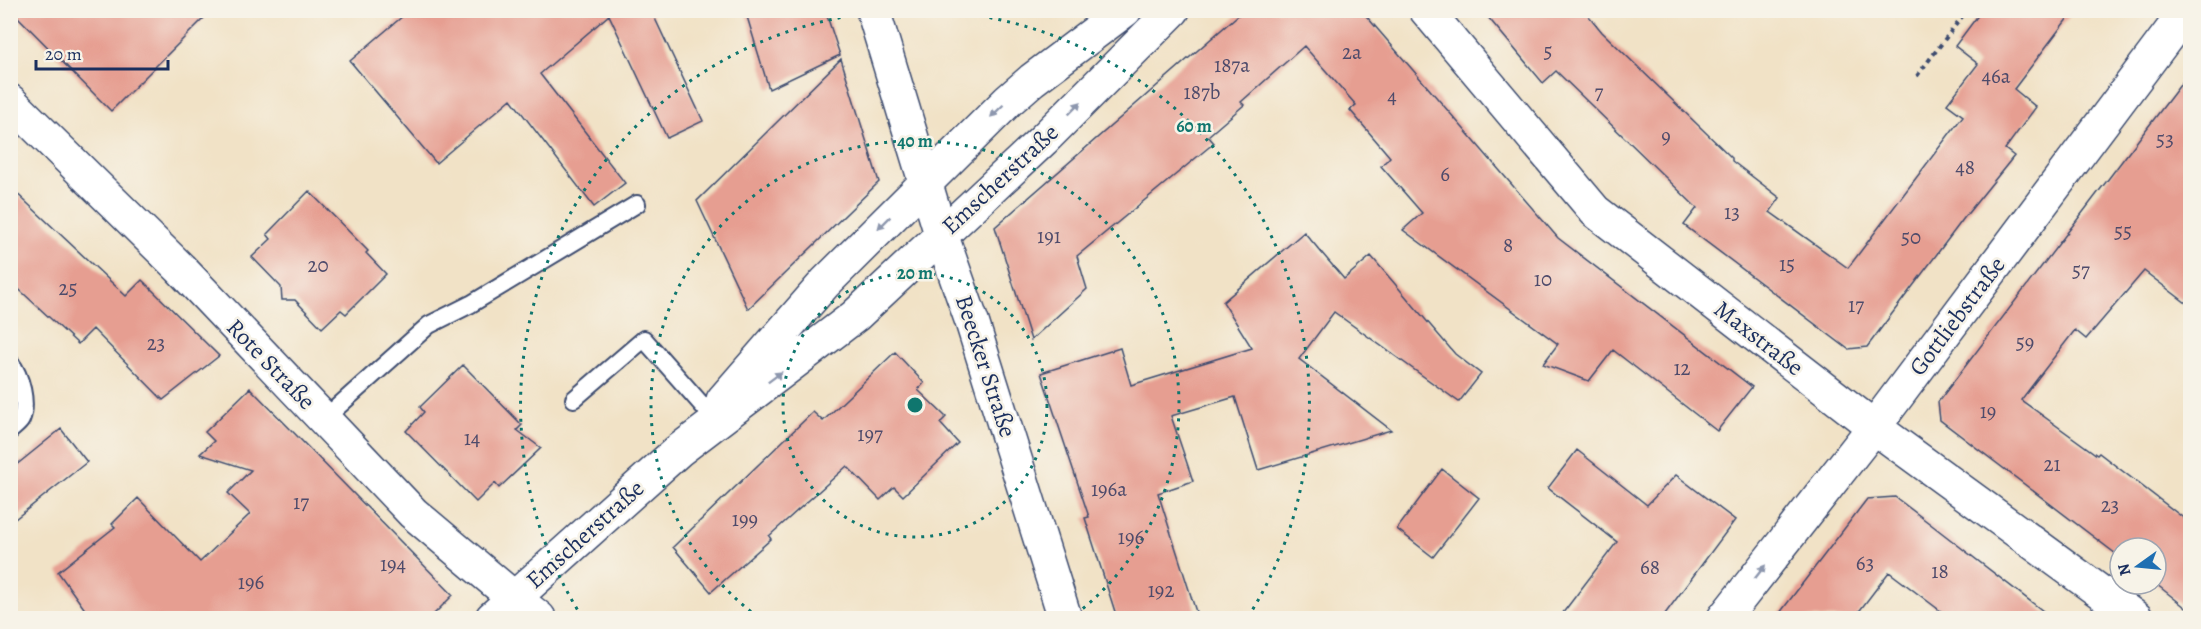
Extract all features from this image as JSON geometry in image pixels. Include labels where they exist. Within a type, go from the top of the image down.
[{"type":"street","name":"Beecker Straße","points":[[873,10],[941,234],[972,322],[1065,618]]},
{"type":"street","name":"Emscherstraße","points":[[678,451],[825,283],[1008,101],[1032,80],[1125,10]]},
{"type":"street","name":"Emscherstraße","points":[[503,608],[678,451],[837,331],[1043,140],[1173,10]]},
{"type":"street","name":"Maxstraße","points":[[1426,10],[1595,211],[1874,427],[2136,618]]},
{"type":"street","name":"Gottliebstraße","points":[[1724,618],[1874,427],[2187,10]]},
{"type":"street","name":"Rote Straße","points":[[10,101],[180,268],[503,608],[539,618]]},
{"type":"lane","points":[[324,419],[429,325],[471,304],[637,204]]},
{"type":"lane","points":[[574,399],[644,339],[710,414]]},
{"type":"lane","points":[[10,362],[15,367],[24,397],[21,421],[10,431]]},
{"type":"path","points":[[1917,76],[1967,10]]},
{"type":"building","points":[[11,10],[212,10],[111,111]]},
{"type":"building","points":[[410,10],[651,10],[703,121],[667,138],[609,15],[540,74],[625,183],[594,207],[511,99],[436,163],[350,61]]},
{"type":"building","points":[[745,10],[825,10],[840,55],[769,89]]},
{"type":"building","points":[[1244,10],[1361,10],[1558,238],[1752,387],[1717,431],[1613,350],[1589,381],[1543,364],[1558,344],[1403,230],[1422,213],[1381,166],[1390,157],[1350,110],[1356,105],[1304,46],[1241,102],[1244,105],[1208,136],[1214,143],[1077,256],[1087,289],[1031,340],[995,227]]},
{"type":"building","points":[[1482,10],[1584,10],[1602,32],[1732,158],[1732,161],[1780,198],[1770,212],[1848,268],[1963,116],[1947,104],[1978,64],[1955,46],[1982,10],[2074,10],[2014,89],[2036,107],[2005,149],[2014,156],[1964,218],[1867,347],[1848,349],[1684,225],[1697,208],[1556,71],[1543,83]]},
{"type":"building","points":[[841,59],[879,182],[748,309],[697,201]]},
{"type":"building","points":[[2190,72],[2190,306],[2144,271],[2086,339],[2075,330],[2021,400],[2097,455],[2099,453],[2190,523],[2190,611],[2168,594],[2168,536],[2108,536],[2108,548],[1940,420],[1938,402]]},
{"type":"building","points":[[10,187],[126,296],[142,280],[219,356],[163,400],[93,329],[78,344],[10,281]]},
{"type":"building","points":[[309,191],[368,251],[366,253],[386,274],[346,314],[341,310],[322,328],[295,300],[282,300],[281,287],[252,257],[271,239],[267,234]]},
{"type":"building","points":[[1304,232],[1344,279],[1371,256],[1455,354],[1481,374],[1459,402],[1334,312],[1299,359],[1391,430],[1258,470],[1235,397],[1171,416],[1193,481],[1158,493],[1198,618],[1117,618],[1085,518],[1089,517],[1041,373],[1120,348],[1131,385],[1252,348],[1223,302]]},
{"type":"building","points":[[895,352],[924,383],[918,390],[946,417],[940,423],[958,443],[903,496],[894,487],[880,500],[847,466],[769,536],[771,539],[711,592],[673,547],[813,412],[823,421]]},
{"type":"building","points":[[463,365],[522,425],[517,430],[541,448],[499,488],[495,483],[476,502],[406,431],[424,412],[420,407]]},
{"type":"building","points":[[250,388],[453,595],[430,618],[91,618],[58,572],[115,527],[112,524],[138,498],[200,562],[250,514],[228,493],[251,470],[200,454],[214,441],[205,432]]},
{"type":"building","points":[[61,429],[87,462],[10,523],[10,470]]},
{"type":"building","points":[[1577,450],[1647,505],[1676,475],[1735,520],[1662,618],[1559,618],[1617,542],[1548,488]]},
{"type":"building","points":[[1442,469],[1479,498],[1433,557],[1397,529]]},
{"type":"building","points":[[1895,497],[2052,618],[1950,618],[1889,572],[1854,618],[1776,618],[1867,499]]}]
